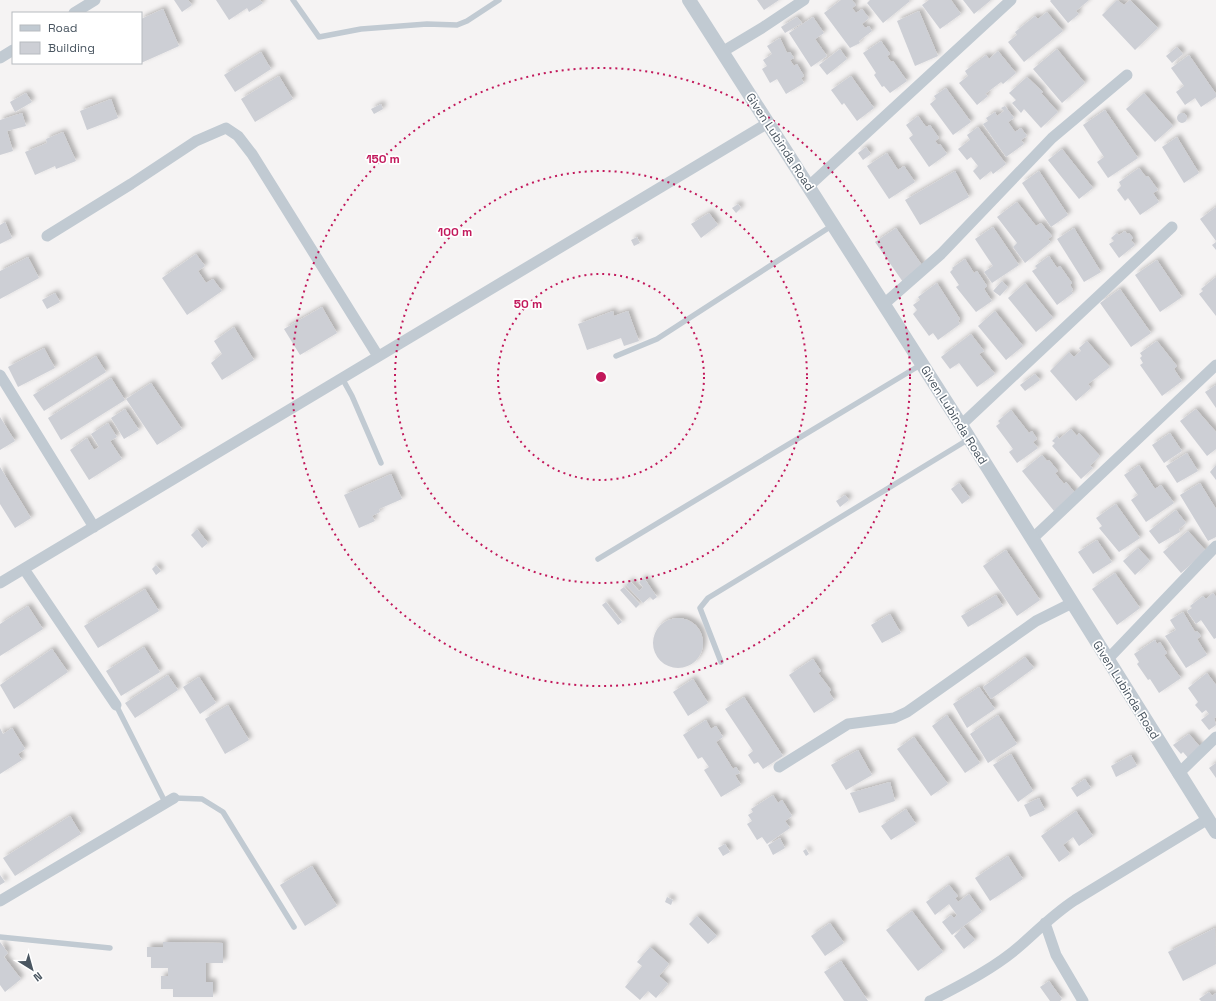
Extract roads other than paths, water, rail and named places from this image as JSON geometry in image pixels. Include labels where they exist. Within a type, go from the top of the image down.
[{"type":"street","points":[[76,12],[96,0]]},
{"type":"street","name":"Given Lubinda Road","points":[[689,0],[970,439],[1178,774],[1216,832]]},
{"type":"street","points":[[722,52],[804,0]]},
{"type":"street","points":[[809,186],[1011,0]]},
{"type":"street","points":[[0,58],[12,51]]},
{"type":"street","points":[[884,304],[941,254],[1052,138],[1127,75]]},
{"type":"street","points":[[0,583],[768,123]]},
{"type":"street","points":[[47,236],[131,184],[196,141],[226,128],[238,136],[252,154],[378,356]]},
{"type":"street","points":[[961,425],[1172,227]]},
{"type":"street","points":[[1032,540],[1216,364]]},
{"type":"street","points":[[0,375],[94,527]]},
{"type":"street","points":[[1107,660],[1216,546]]},
{"type":"street","points":[[24,569],[116,705]]},
{"type":"street","points":[[779,768],[848,724],[894,718],[907,712],[1036,622],[1072,604]]},
{"type":"street","points":[[1178,774],[1216,737]]},
{"type":"street","points":[[0,901],[170,800]]},
{"type":"street","points":[[930,1001],[1000,961],[1021,945],[1044,923],[1075,900],[1208,819]]},
{"type":"street","points":[[1044,923],[1056,955],[1083,1001]]},
{"type":"lane","points":[[293,0],[319,38],[361,29],[427,24],[457,25],[468,21],[499,0]]},
{"type":"lane","points":[[616,356],[657,339],[834,225]]},
{"type":"lane","points":[[598,559],[922,364]]},
{"type":"lane","points":[[342,378],[352,396],[381,462]]},
{"type":"lane","points":[[721,662],[700,608],[708,598],[970,439]]},
{"type":"lane","points":[[116,705],[170,800],[202,799],[223,812],[294,927]]},
{"type":"lane","points":[[0,937],[110,948]]}]
